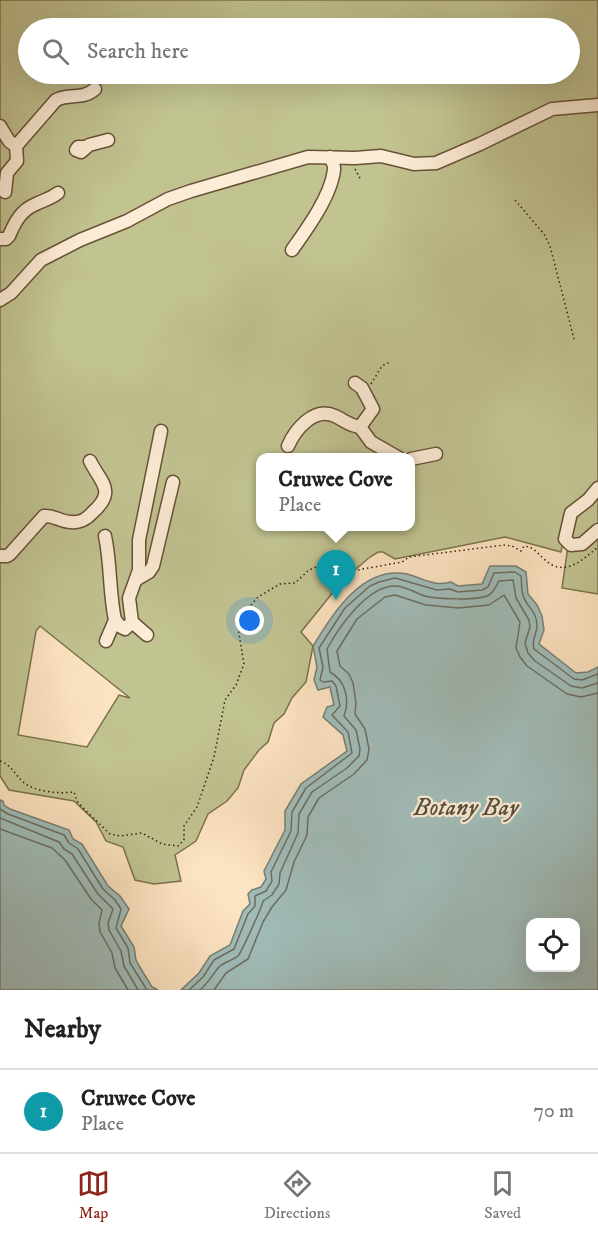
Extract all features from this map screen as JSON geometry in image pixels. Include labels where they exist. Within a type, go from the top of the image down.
[{"type":"lane","points":[[15,146],[56,100],[63,97],[87,95],[95,90]]},
{"type":"lane","points":[[0,300],[11,293],[41,260],[191,190],[308,157],[381,156],[414,164],[436,163],[552,109],[564,106],[594,107]]},
{"type":"lane","points":[[0,126],[15,146],[17,161],[7,173],[5,192]]},
{"type":"lane","points":[[86,147],[108,140]]},
{"type":"lane","points":[[292,250],[316,217],[328,189],[334,171],[330,157]]},
{"type":"lane","points":[[0,239],[6,239],[9,236],[19,215],[34,204],[58,193]]},
{"type":"lane","points":[[355,383],[362,388],[373,407],[373,412],[360,427]]},
{"type":"lane","points":[[288,446],[299,428],[315,416],[329,414],[348,425],[360,427],[371,442],[390,453]]},
{"type":"lane","points":[[147,635],[132,622],[129,598],[137,579],[139,540],[161,431]]},
{"type":"lane","points":[[415,458],[430,453],[436,454]]},
{"type":"lane","points":[[0,556],[10,554],[44,516],[77,522],[88,517],[100,506],[105,497],[104,485],[100,474],[90,461]]},
{"type":"lane","points":[[137,579],[149,572],[153,566],[173,482]]},
{"type":"lane","points":[[598,488],[588,500],[571,513],[565,539],[571,545],[579,545],[598,530]]},
{"type":"lane","points":[[105,536],[115,620],[125,629],[132,622]]},
{"type":"lane","points":[[106,641],[115,620]]},
{"type":"path","points":[[349,158],[361,180]]},
{"type":"path","points":[[515,200],[544,234],[550,246],[574,339]]},
{"type":"path","points":[[368,399],[372,380],[382,366],[390,362]]},
{"type":"path","points":[[0,761],[9,764],[22,781],[29,785],[50,792],[74,792],[82,807],[110,834],[120,836],[142,833],[162,844],[178,846],[184,840],[184,826],[197,807],[210,770],[220,733],[225,700],[241,674],[244,664],[238,628],[250,606],[258,597],[280,584],[295,583],[309,570],[327,563],[334,553],[343,558],[348,569],[352,571],[402,562],[409,557],[504,545],[521,551],[524,546],[531,547],[555,567],[563,569],[576,563],[598,547]]},
{"type":"green space","points":[[0,0],[598,0],[598,594],[562,588],[569,539],[568,518],[561,552],[505,537],[395,559],[383,552],[370,557],[342,581],[301,632],[313,646],[306,682],[292,698],[284,714],[274,723],[268,742],[244,770],[238,788],[227,801],[208,814],[196,841],[175,855],[181,881],[154,884],[135,880],[123,847],[106,841],[96,822],[74,801],[9,790],[0,776]],"holes":[[[40,626],[130,698],[119,695],[87,747],[18,735],[36,631]]]},
{"type":"water","name":"Botany Bay","points":[[490,566],[516,566],[526,572],[528,594],[542,616],[544,630],[539,644],[576,673],[588,672],[598,667],[598,990],[181,990],[199,973],[210,956],[230,945],[243,911],[250,904],[248,894],[261,887],[266,879],[264,871],[285,830],[285,811],[301,784],[347,751],[343,735],[323,717],[327,707],[334,705],[330,687],[318,690],[314,680],[317,667],[313,646],[330,620],[363,584],[391,573],[407,574],[434,583],[451,582],[458,586],[482,584]]},
{"type":"water","points":[[0,800],[10,809],[69,830],[73,839],[82,844],[108,886],[120,896],[129,909],[121,926],[134,947],[136,960],[141,969],[152,987],[158,990],[0,990]]},
{"type":"place","name":"Cruwee Cove","points":[[336,600]]}]
